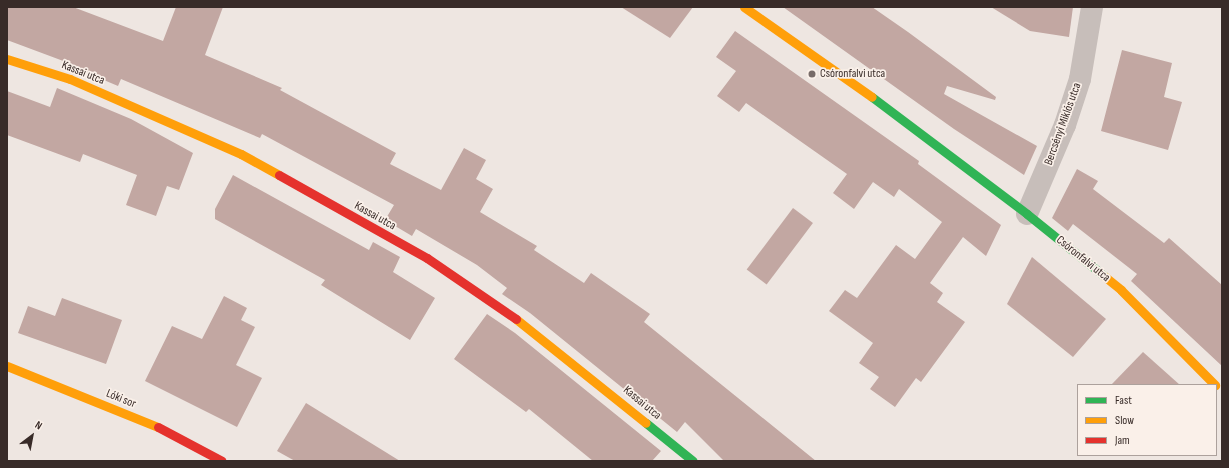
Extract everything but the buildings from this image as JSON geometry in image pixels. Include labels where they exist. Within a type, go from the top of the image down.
[{"type":"street","name":"Csóronfalvi utca","points":[[744,7],[822,60],[1027,214],[1121,290],[1215,384]]},
{"type":"street","name":"Bercsényi Miklós utca","points":[[1027,214],[1065,125],[1080,79],[1092,7]]},
{"type":"street","name":"Kassai utca","points":[[7,59],[70,79],[241,154],[427,258],[522,323],[693,461]]},
{"type":"street","name":"Lóki sor","points":[[7,366],[159,427],[222,461]]},
{"type":"traffic: fast","points":[[872,97],[1027,214],[1104,276]]},
{"type":"traffic: fast","points":[[646,423],[693,461]]},
{"type":"traffic: slow","points":[[744,7],[872,97]]},
{"type":"traffic: slow","points":[[7,59],[70,79],[241,154],[279,175]]},
{"type":"traffic: slow","points":[[1104,276],[1121,290],[1214,384]]},
{"type":"traffic: slow","points":[[516,319],[646,423]]},
{"type":"traffic: slow","points":[[7,366],[158,427]]},
{"type":"traffic: jam","points":[[279,175],[427,258],[516,319]]},
{"type":"traffic: jam","points":[[158,427],[222,461]]},
{"type":"place","name":"Csóronfalvi utca","points":[[812,74]]}]
